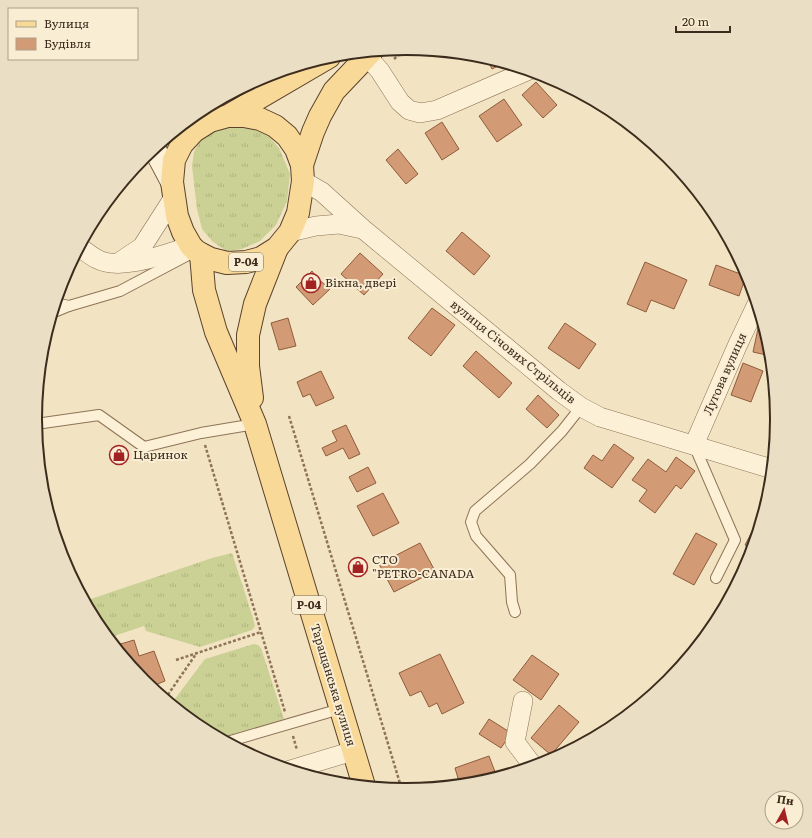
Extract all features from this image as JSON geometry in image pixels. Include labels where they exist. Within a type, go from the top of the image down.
[{"type":"main road","name":"Р-04","points":[[310,68],[194,131],[182,144],[174,160],[173,189],[177,216],[183,232],[196,250],[211,259],[228,263],[246,262],[261,258],[283,240],[298,213],[303,173],[317,121],[334,91],[366,57]]},
{"type":"main road","points":[[198,120],[244,116],[260,119],[275,126],[287,136],[296,149],[303,173]]},
{"type":"main road","points":[[157,154],[173,189]]},
{"type":"main road","name":"Таращанська вулиця","points":[[255,424],[248,366],[248,335],[255,304],[283,240]]},
{"type":"main road","name":"Таращанська вулиця","points":[[196,250],[204,290],[216,332],[255,424],[362,780]]},
{"type":"street","points":[[371,57],[400,102],[409,110],[420,113],[437,110],[521,73]]},
{"type":"street","name":"вулиця Січових Стрільців","points":[[303,173],[363,229],[559,391],[581,407],[600,417],[767,467]]},
{"type":"street","points":[[117,264],[142,247],[173,189]]},
{"type":"street","name":"вулиця Січових Стрільців","points":[[283,240],[316,226],[339,224],[363,229]]},
{"type":"street","points":[[84,250],[98,260],[117,264],[196,250]]},
{"type":"street","name":"Лугова вулиця","points":[[694,445],[754,311]]},
{"type":"street","points":[[523,701],[516,742],[529,762]]},
{"type":"street","points":[[299,767],[353,751]]},
{"type":"lane","points":[[58,310],[120,291],[196,250]]},
{"type":"lane","points":[[60,304],[69,306]]},
{"type":"lane","points":[[515,612],[512,602],[510,575],[476,536],[471,522],[475,511],[530,464],[562,431],[581,407]]},
{"type":"lane","points":[[42,423],[99,416],[144,447],[201,433],[255,424]]},
{"type":"lane","points":[[694,445],[735,540],[716,578]]},
{"type":"lane","points":[[235,740],[340,709]]},
{"type":"path","points":[[289,416],[400,783]]},
{"type":"path","points":[[201,433],[289,724],[296,766]]},
{"type":"path","points":[[176,660],[261,632]]},
{"type":"path","points":[[168,695],[196,653]]},
{"type":"green space","points":[[246,124],[265,132],[279,148],[290,174],[287,201],[276,225],[260,241],[242,249],[226,251],[212,241],[202,229],[197,209],[192,166],[194,152],[200,141],[213,132],[229,125]]},
{"type":"green space","points":[[232,553],[253,618],[255,626],[252,630],[200,647],[146,631],[144,626],[114,636],[90,599],[212,558]]},
{"type":"green space","points":[[254,644],[258,645],[261,648],[284,719],[227,736],[184,708],[174,700],[205,659]]},
{"type":"building","points":[[490,65],[497,66],[492,69]]},
{"type":"building","points":[[536,82],[557,105],[543,118],[522,95]]},
{"type":"building","points":[[504,99],[522,125],[497,142],[479,116]]},
{"type":"building","points":[[442,122],[459,149],[442,160],[425,133]]},
{"type":"building","points":[[398,149],[418,174],[406,184],[386,160]]},
{"type":"building","points":[[462,232],[490,256],[474,275],[446,251]]},
{"type":"building","points":[[360,253],[383,274],[364,295],[341,274]]},
{"type":"building","points":[[645,262],[687,280],[674,309],[651,300],[646,312],[627,304]]},
{"type":"building","points":[[716,265],[739,273],[743,283],[739,296],[709,285]]},
{"type":"building","points":[[312,271],[317,278],[330,289],[313,305],[296,287]]},
{"type":"building","points":[[432,308],[455,325],[431,356],[408,338]]},
{"type":"building","points":[[288,318],[296,346],[279,350],[271,323]]},
{"type":"building","points":[[565,323],[596,344],[579,369],[548,348]]},
{"type":"building","points":[[758,327],[764,354],[753,352]]},
{"type":"building","points":[[476,351],[512,383],[499,398],[463,366]]},
{"type":"building","points":[[743,363],[763,371],[751,402],[731,395]]},
{"type":"building","points":[[321,371],[334,398],[316,406],[310,394],[303,397],[297,382]]},
{"type":"building","points":[[538,395],[559,415],[547,428],[526,409]]},
{"type":"building","points":[[346,425],[360,454],[349,459],[343,448],[326,456],[322,448],[337,441],[332,431]]},
{"type":"building","points":[[614,444],[634,458],[612,488],[584,468],[593,455],[602,461]]},
{"type":"building","points":[[676,457],[695,471],[681,489],[676,485],[655,513],[639,501],[647,490],[632,480],[648,459],[666,472]]},
{"type":"building","points":[[368,467],[376,483],[357,492],[349,477]]},
{"type":"building","points":[[383,493],[399,523],[373,536],[357,506]]},
{"type":"building","points":[[753,530],[747,546],[745,545]]},
{"type":"building","points":[[696,533],[717,544],[694,585],[673,574]]},
{"type":"building","points":[[420,543],[435,571],[394,592],[379,564]]},
{"type":"building","points":[[134,640],[139,656],[154,651],[165,681],[157,684],[120,644]]},
{"type":"building","points":[[440,654],[464,703],[442,714],[437,703],[429,707],[421,691],[410,696],[399,673]]},
{"type":"building","points":[[532,655],[559,674],[541,700],[513,680]]},
{"type":"building","points":[[559,705],[579,722],[555,751],[549,753],[531,738]]},
{"type":"building","points":[[489,719],[511,733],[501,748],[479,734]]},
{"type":"building","points":[[489,756],[495,772],[458,779],[455,768]]},
{"type":"place","name":"Вікна, двері","points":[[311,283]]},
{"type":"place","name":"Царинок","points":[[119,455]]},
{"type":"place","name":"СТО \"PETRO-CANADA","points":[[358,567]]}]
